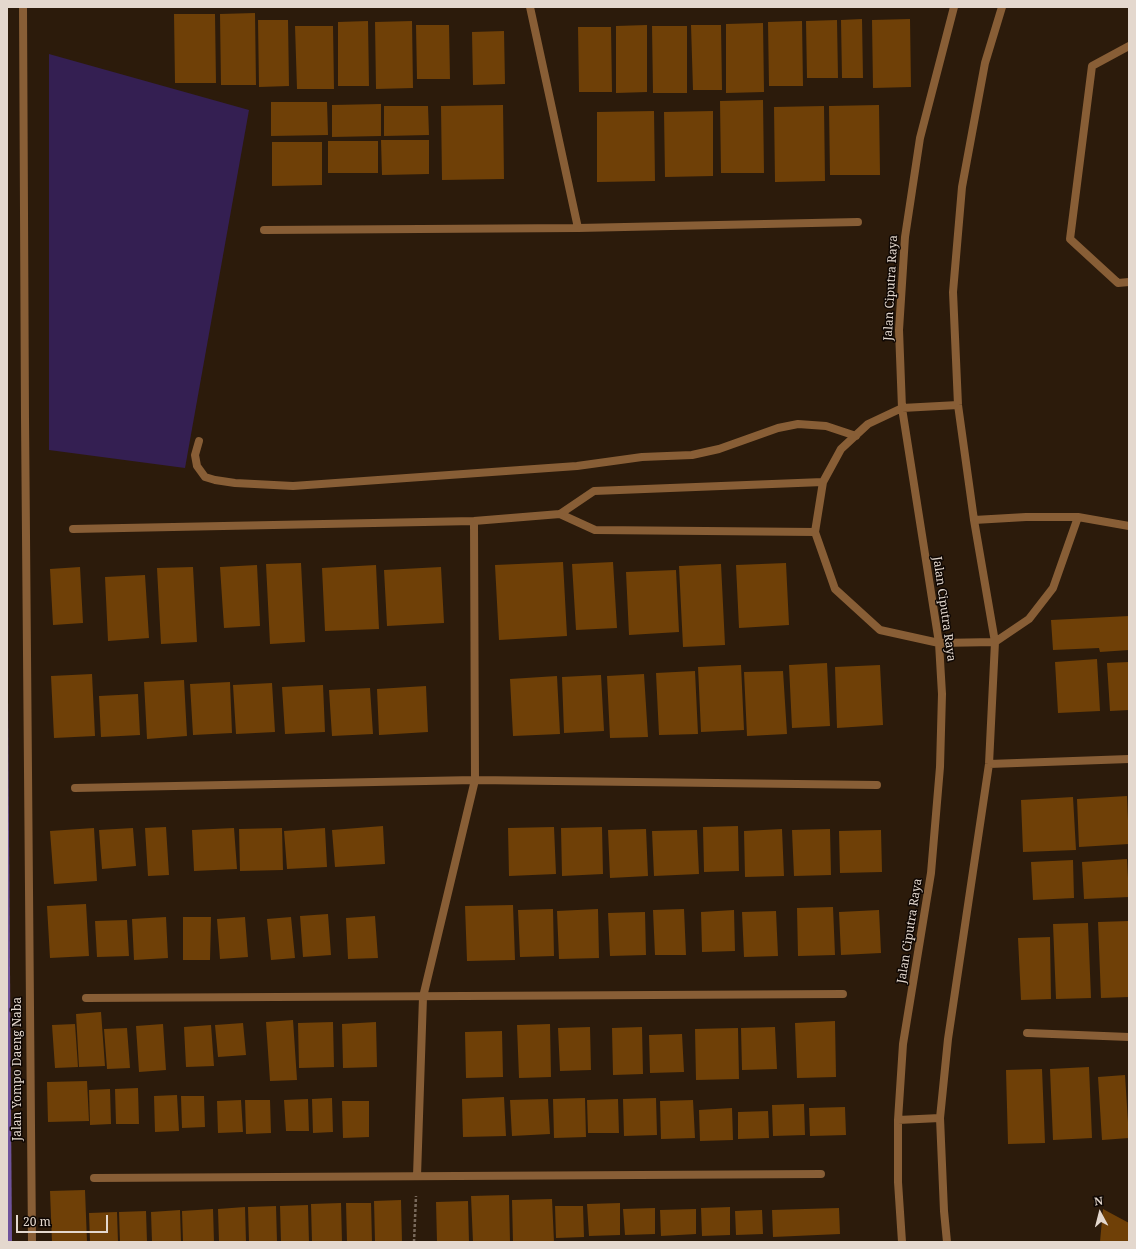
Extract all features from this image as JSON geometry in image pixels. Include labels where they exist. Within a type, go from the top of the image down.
[{"type":"street","name":"Jalan Yompo Daeng Naba","points":[[23,7],[32,1242]]},
{"type":"street","points":[[530,7],[578,228]]},
{"type":"street","name":"Jalan Ciputra Raya","points":[[902,1242],[898,1182],[898,1120],[903,1044],[931,873],[940,767],[942,694],[939,643],[902,408],[898,330],[905,237],[920,138],[954,7]]},
{"type":"street","points":[[947,1242],[944,1211],[940,1118],[948,1039],[988,764],[995,642],[974,520],[958,405],[953,292],[962,187],[985,63],[1002,7]]},
{"type":"street","points":[[1129,46],[1092,66],[1070,239],[1118,282],[1129,282]]},
{"type":"street","points":[[264,230],[578,228],[858,222]]},
{"type":"street","points":[[958,405],[902,408],[868,424],[841,449],[823,482],[816,532],[835,589],[880,630],[939,643],[995,642],[1029,620],[1053,588],[1078,517]]},
{"type":"street","points":[[199,441],[195,455],[197,466],[205,477],[235,483],[293,486],[577,466],[642,457],[692,455],[719,450],[778,428],[798,424],[826,426],[856,436]]},
{"type":"street","points":[[560,514],[594,491],[823,482]]},
{"type":"street","points":[[73,529],[474,521],[560,514],[595,530],[816,532]]},
{"type":"street","points":[[974,520],[1026,517],[1078,517],[1129,526]]},
{"type":"street","points":[[417,1176],[423,997],[475,780],[474,521]]},
{"type":"street","points":[[988,764],[1129,759]]},
{"type":"street","points":[[75,788],[475,780],[877,785]]},
{"type":"street","points":[[86,998],[843,994]]},
{"type":"street","points":[[1027,1033],[1129,1037]]},
{"type":"street","points":[[898,1120],[940,1118]]},
{"type":"street","points":[[94,1178],[822,1174]]},
{"type":"path","points":[[414,1242],[417,1176]]},
{"type":"shaded area","points":[[49,54],[249,110],[185,468],[49,450]]},
{"type":"shaded area","points":[[7,563],[12,1242],[7,1242]]},
{"type":"building","points":[[255,13],[256,85],[221,85],[220,14]]},
{"type":"building","points":[[174,14],[215,14],[216,83],[175,83]]},
{"type":"building","points":[[862,19],[863,78],[842,78],[841,20]]},
{"type":"building","points":[[910,19],[911,87],[873,88],[872,20]]},
{"type":"building","points":[[258,20],[288,20],[289,86],[259,87]]},
{"type":"building","points":[[837,20],[838,78],[807,78],[806,21]]},
{"type":"building","points":[[368,21],[369,86],[338,86],[338,22]]},
{"type":"building","points":[[412,21],[413,88],[376,89],[375,22]]},
{"type":"building","points":[[802,21],[803,86],[769,86],[768,22]]},
{"type":"building","points":[[763,23],[764,92],[726,93],[726,24]]},
{"type":"building","points":[[416,25],[449,25],[450,79],[417,79]]},
{"type":"building","points":[[647,25],[647,92],[616,93],[616,26]]},
{"type":"building","points":[[691,25],[721,25],[722,90],[693,90]]},
{"type":"building","points":[[295,26],[333,26],[334,89],[297,89]]},
{"type":"building","points":[[652,26],[687,26],[687,93],[653,93]]},
{"type":"building","points":[[578,27],[611,27],[612,92],[579,92]]},
{"type":"building","points":[[504,31],[505,84],[473,85],[472,32]]},
{"type":"building","points":[[763,100],[764,173],[721,173],[720,101]]},
{"type":"building","points":[[271,102],[327,102],[328,135],[271,136]]},
{"type":"building","points":[[381,104],[381,136],[332,137],[332,105]]},
{"type":"building","points":[[503,105],[504,179],[442,180],[441,106]]},
{"type":"building","points":[[879,105],[880,175],[830,175],[829,106]]},
{"type":"building","points":[[384,106],[428,106],[429,135],[384,136]]},
{"type":"building","points":[[824,106],[825,181],[775,182],[774,107]]},
{"type":"building","points":[[654,111],[655,181],[597,182],[597,112]]},
{"type":"building","points":[[713,111],[713,176],[665,177],[664,112]]},
{"type":"building","points":[[381,140],[429,140],[429,174],[382,175]]},
{"type":"building","points":[[328,141],[378,141],[378,173],[328,173]]},
{"type":"building","points":[[272,142],[322,142],[322,185],[272,186]]},
{"type":"building","points":[[563,562],[567,636],[499,640],[495,565]]},
{"type":"building","points":[[613,562],[617,628],[576,630],[572,564]]},
{"type":"building","points":[[301,563],[305,642],[270,644],[266,564]]},
{"type":"building","points":[[786,563],[789,625],[739,628],[736,565]]},
{"type":"building","points":[[721,564],[725,645],[683,647],[679,566]]},
{"type":"building","points":[[257,565],[260,626],[224,628],[220,567]]},
{"type":"building","points":[[376,565],[379,629],[325,631],[322,568]]},
{"type":"building","points":[[80,567],[83,623],[53,625],[50,569]]},
{"type":"building","points":[[193,567],[197,642],[161,644],[157,568]]},
{"type":"building","points":[[441,567],[444,623],[387,626],[384,570]]},
{"type":"building","points":[[676,570],[679,632],[629,635],[626,572]]},
{"type":"building","points":[[145,575],[149,638],[108,641],[105,577]]},
{"type":"building","points":[[1129,616],[1129,650],[1100,652],[1099,648],[1053,650],[1051,620]]},
{"type":"building","points":[[1097,659],[1100,711],[1058,713],[1055,662]]},
{"type":"building","points":[[1129,662],[1129,710],[1110,711],[1107,663]]},
{"type":"building","points":[[827,663],[830,726],[792,728],[789,665]]},
{"type":"building","points":[[741,665],[744,730],[701,732],[698,667]]},
{"type":"building","points":[[880,665],[883,725],[837,728],[835,667]]},
{"type":"building","points":[[695,671],[698,734],[659,735],[656,673]]},
{"type":"building","points":[[783,671],[787,734],[747,736],[744,672]]},
{"type":"building","points":[[92,674],[95,736],[54,738],[51,676]]},
{"type":"building","points":[[644,674],[648,737],[610,738],[607,676]]},
{"type":"building","points":[[601,675],[604,731],[564,733],[562,677]]},
{"type":"building","points":[[557,676],[560,734],[513,736],[510,679]]},
{"type":"building","points":[[184,680],[187,736],[147,739],[144,682]]},
{"type":"building","points":[[230,682],[232,733],[193,735],[190,684]]},
{"type":"building","points":[[272,683],[275,732],[236,734],[233,685]]},
{"type":"building","points":[[323,685],[325,732],[285,734],[282,687]]},
{"type":"building","points":[[426,686],[428,732],[379,735],[377,689]]},
{"type":"building","points":[[370,688],[373,734],[332,736],[329,690]]},
{"type":"building","points":[[138,694],[140,735],[101,737],[99,696]]},
{"type":"building","points":[[1127,796],[1129,844],[1079,847],[1077,799]]},
{"type":"building","points":[[1073,797],[1076,850],[1023,852],[1021,800]]},
{"type":"building","points":[[383,826],[385,864],[335,867],[332,830]]},
{"type":"building","points":[[738,826],[739,871],[704,872],[703,827]]},
{"type":"building","points":[[166,827],[169,875],[148,876],[145,828]]},
{"type":"building","points":[[554,827],[556,874],[509,876],[508,828]]},
{"type":"building","points":[[602,827],[603,874],[562,876],[561,828]]},
{"type":"building","points":[[94,828],[97,881],[54,884],[50,831]]},
{"type":"building","points":[[133,828],[136,866],[102,869],[99,830]]},
{"type":"building","points":[[234,828],[237,869],[194,871],[192,830]]},
{"type":"building","points":[[282,828],[283,870],[240,871],[239,829]]},
{"type":"building","points":[[325,828],[327,867],[287,869],[284,831]]},
{"type":"building","points":[[646,829],[648,876],[610,878],[608,830]]},
{"type":"building","points":[[782,829],[784,876],[745,877],[744,831]]},
{"type":"building","points":[[830,829],[831,875],[794,876],[792,830]]},
{"type":"building","points":[[697,830],[699,874],[654,876],[652,831]]},
{"type":"building","points":[[881,830],[882,872],[840,873],[839,831]]},
{"type":"building","points":[[1127,859],[1129,897],[1084,899],[1082,862]]},
{"type":"building","points":[[1073,860],[1074,898],[1033,900],[1031,862]]},
{"type":"building","points":[[86,904],[89,956],[50,958],[47,906]]},
{"type":"building","points":[[513,905],[515,960],[467,961],[465,906]]},
{"type":"building","points":[[833,907],[835,955],[798,956],[797,908]]},
{"type":"building","points":[[553,909],[554,956],[520,957],[518,910]]},
{"type":"building","points":[[598,909],[599,958],[559,959],[557,911]]},
{"type":"building","points":[[684,909],[686,955],[655,955],[653,910]]},
{"type":"building","points":[[734,910],[735,951],[702,952],[701,912]]},
{"type":"building","points":[[879,910],[881,953],[841,955],[839,912]]},
{"type":"building","points":[[776,911],[778,956],[744,957],[742,912]]},
{"type":"building","points":[[645,912],[646,955],[610,956],[608,913]]},
{"type":"building","points":[[328,914],[331,955],[303,957],[300,916]]},
{"type":"building","points":[[375,916],[378,958],[348,959],[346,918]]},
{"type":"building","points":[[166,917],[168,958],[134,960],[132,919]]},
{"type":"building","points":[[183,917],[211,917],[210,960],[183,960]]},
{"type":"building","points":[[245,917],[248,957],[220,959],[217,919]]},
{"type":"building","points":[[291,917],[295,958],[271,960],[267,919]]},
{"type":"building","points":[[127,920],[129,956],[97,957],[95,921]]},
{"type":"building","points":[[1129,921],[1129,997],[1101,998],[1098,922]]},
{"type":"building","points":[[1088,923],[1091,998],[1056,999],[1053,924]]},
{"type":"building","points":[[1050,937],[1051,999],[1021,1000],[1018,938]]},
{"type":"building","points":[[101,1012],[105,1066],[79,1067],[76,1014]]},
{"type":"building","points":[[293,1020],[297,1080],[270,1081],[266,1022]]},
{"type":"building","points":[[835,1021],[836,1077],[797,1078],[795,1023]]},
{"type":"building","points":[[333,1022],[334,1067],[299,1068],[298,1023]]},
{"type":"building","points":[[376,1022],[377,1067],[343,1068],[342,1024]]},
{"type":"building","points":[[243,1023],[246,1055],[218,1057],[215,1025]]},
{"type":"building","points":[[75,1024],[78,1067],[55,1068],[52,1025]]},
{"type":"building","points":[[163,1024],[166,1070],[139,1072],[136,1026]]},
{"type":"building","points":[[550,1024],[551,1077],[519,1078],[517,1025]]},
{"type":"building","points":[[211,1025],[214,1066],[186,1067],[184,1027]]},
{"type":"building","points":[[590,1027],[591,1070],[560,1071],[558,1028]]},
{"type":"building","points":[[642,1027],[643,1074],[613,1075],[612,1028]]},
{"type":"building","points":[[775,1027],[777,1069],[742,1070],[741,1028]]},
{"type":"building","points":[[127,1028],[130,1068],[107,1069],[104,1029]]},
{"type":"building","points":[[738,1028],[739,1079],[696,1080],[695,1029]]},
{"type":"building","points":[[502,1031],[503,1077],[466,1078],[465,1032]]},
{"type":"building","points":[[682,1034],[684,1072],[650,1073],[649,1035]]},
{"type":"building","points":[[1089,1067],[1092,1138],[1053,1140],[1050,1069]]},
{"type":"building","points":[[1042,1069],[1045,1143],[1008,1144],[1006,1070]]},
{"type":"building","points":[[1125,1075],[1129,1138],[1102,1140],[1098,1077]]},
{"type":"building","points":[[87,1081],[89,1121],[48,1122],[47,1082]]},
{"type":"building","points":[[138,1088],[139,1124],[116,1124],[115,1089]]},
{"type":"building","points":[[110,1089],[111,1124],[90,1125],[89,1090]]},
{"type":"building","points":[[177,1095],[179,1131],[155,1132],[154,1096]]},
{"type":"building","points":[[181,1096],[204,1096],[205,1127],[182,1128]]},
{"type":"building","points":[[504,1097],[506,1136],[463,1137],[462,1099]]},
{"type":"building","points":[[332,1098],[333,1132],[313,1133],[312,1099]]},
{"type":"building","points":[[585,1098],[586,1137],[554,1138],[553,1099]]},
{"type":"building","points":[[656,1098],[657,1135],[624,1136],[623,1099]]},
{"type":"building","points":[[308,1099],[309,1131],[286,1131],[284,1100]]},
{"type":"building","points":[[548,1099],[550,1134],[512,1136],[510,1100]]},
{"type":"building","points":[[618,1099],[619,1133],[588,1133],[587,1100]]},
{"type":"building","points":[[241,1100],[243,1132],[218,1133],[217,1101]]},
{"type":"building","points":[[245,1100],[270,1100],[271,1133],[246,1134]]},
{"type":"building","points":[[693,1100],[695,1138],[661,1139],[660,1101]]},
{"type":"building","points":[[342,1101],[369,1101],[369,1137],[343,1138]]},
{"type":"building","points":[[804,1104],[805,1135],[773,1136],[772,1105]]},
{"type":"building","points":[[845,1107],[846,1135],[810,1136],[809,1108]]},
{"type":"building","points":[[732,1108],[733,1140],[700,1141],[699,1110]]},
{"type":"building","points":[[768,1111],[769,1138],[738,1139],[738,1112]]},
{"type":"building","points":[[85,1190],[87,1242],[52,1242],[50,1191]]},
{"type":"building","points":[[509,1195],[510,1242],[473,1242],[471,1196]]},
{"type":"building","points":[[552,1199],[554,1242],[513,1242],[512,1200]]},
{"type":"building","points":[[401,1200],[402,1242],[375,1242],[374,1201]]},
{"type":"building","points":[[468,1201],[469,1242],[437,1242],[436,1202]]},
{"type":"building","points":[[341,1203],[342,1242],[312,1242],[311,1204]]},
{"type":"building","points":[[346,1203],[371,1203],[372,1242],[347,1242]]},
{"type":"building","points":[[620,1203],[620,1235],[589,1236],[587,1204]]},
{"type":"building","points":[[308,1205],[309,1242],[281,1242],[280,1206]]},
{"type":"building","points":[[276,1206],[277,1242],[249,1242],[248,1207]]},
{"type":"building","points":[[555,1206],[583,1206],[584,1237],[556,1238]]},
{"type":"building","points":[[245,1207],[246,1242],[219,1242],[218,1209]]},
{"type":"building","points":[[730,1207],[730,1235],[702,1236],[701,1208]]},
{"type":"building","points":[[655,1208],[655,1234],[625,1235],[623,1209]]},
{"type":"building","points":[[839,1208],[840,1234],[773,1237],[772,1210]]},
{"type":"building","points":[[213,1209],[214,1242],[183,1242],[182,1211]]},
{"type":"building","points":[[696,1209],[696,1234],[661,1236],[660,1210]]},
{"type":"building","points":[[1103,1209],[1129,1223],[1129,1242],[1100,1242]]},
{"type":"building","points":[[180,1210],[181,1242],[152,1242],[151,1212]]},
{"type":"building","points":[[762,1210],[763,1234],[736,1235],[735,1211]]},
{"type":"building","points":[[146,1211],[147,1242],[120,1242],[119,1212]]},
{"type":"building","points":[[117,1212],[118,1242],[90,1242],[89,1213]]}]
